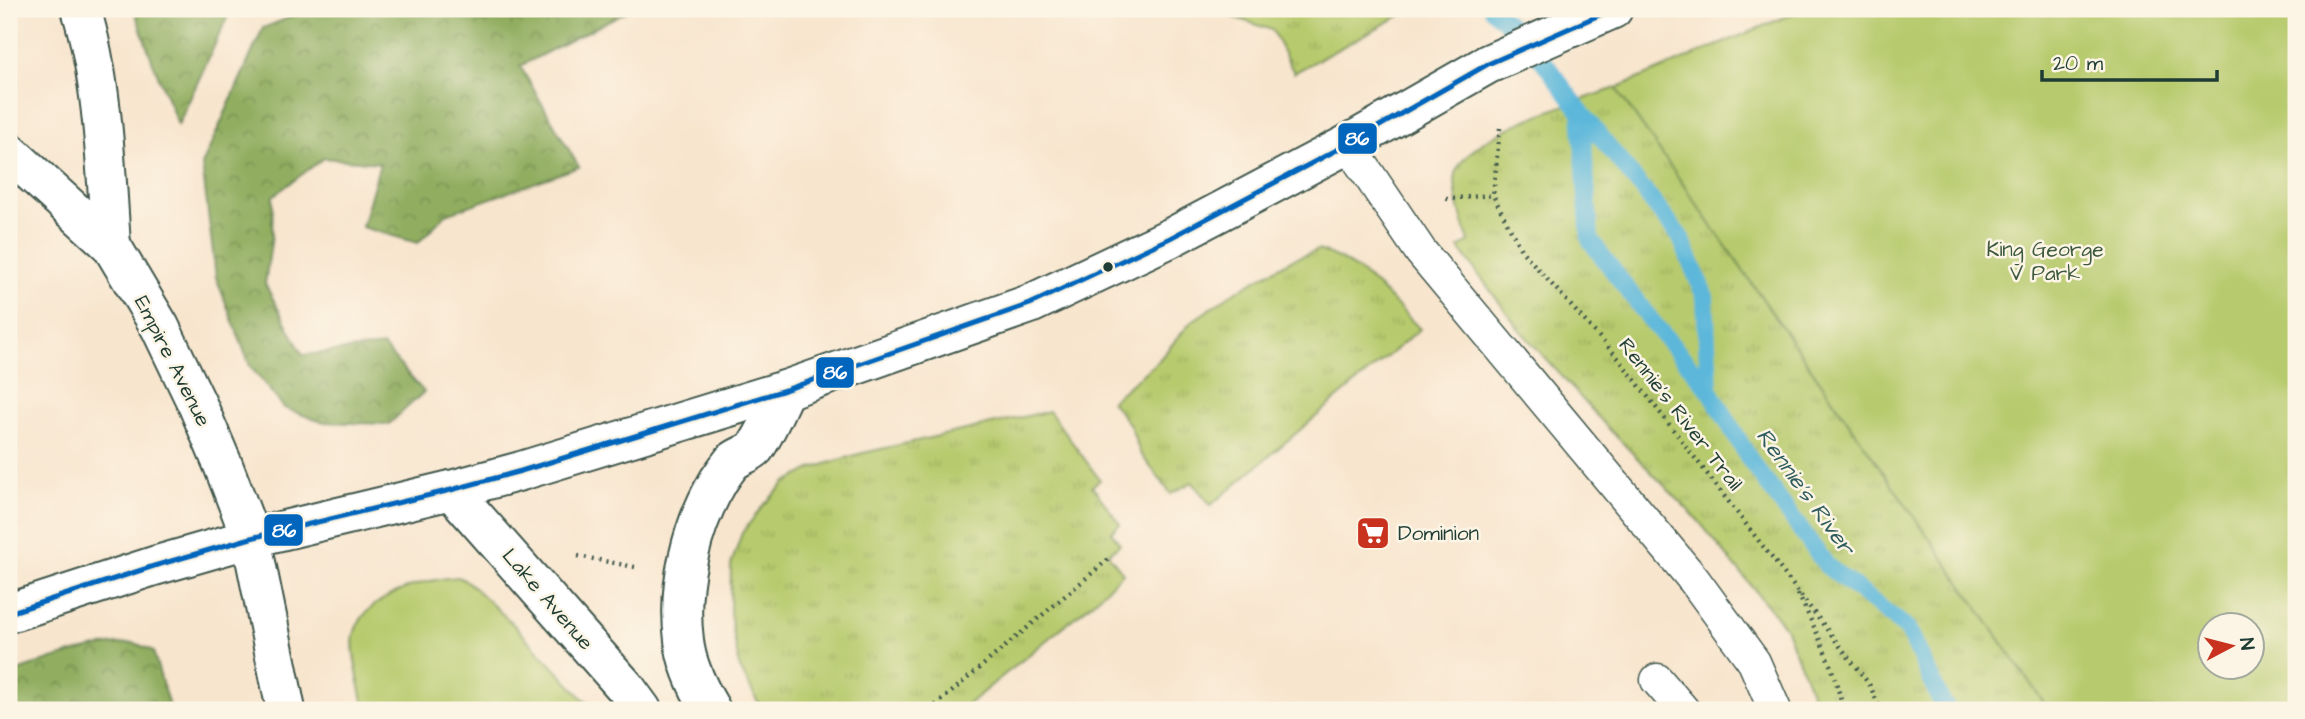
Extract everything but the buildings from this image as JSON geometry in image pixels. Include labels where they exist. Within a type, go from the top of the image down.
[{"type":"main road","name":"Empire Avenue","points":[[81,9],[88,32],[102,130],[111,245],[160,327],[198,406],[251,538],[286,710]]},
{"type":"main road","points":[[9,613],[251,538],[451,490],[785,390],[1030,304],[1170,238],[1348,144],[1488,64],[1598,15]]},
{"type":"main road","points":[[9,152],[111,245]]},
{"type":"main road","points":[[711,710],[698,688],[684,642],[685,575],[695,536],[720,478],[733,462],[754,449],[785,390]]},
{"type":"main road","name":"Lake Avenue","points":[[451,490],[617,678],[642,710]]},
{"type":"lane","points":[[1348,144],[1420,252],[1694,580],[1754,662],[1775,710]]},
{"type":"lane","points":[[1657,680],[1683,710]]},
{"type":"path","points":[[1446,199],[1493,195],[1500,128]]},
{"type":"path","name":"Rennie's River Trail","points":[[1493,195],[1521,250],[1618,358],[1869,684],[1881,710]]},
{"type":"path","points":[[573,555],[637,567]]},
{"type":"path","points":[[930,710],[1111,557]]},
{"type":"path","points":[[1793,584],[1822,642],[1838,685],[1843,710]]},
{"type":"green space","points":[[134,9],[219,9],[227,18],[178,125],[153,63]]},
{"type":"green space","points":[[311,9],[631,9],[520,66],[579,167],[446,214],[418,243],[362,227],[380,163],[324,158],[273,196],[272,236],[265,284],[303,355],[383,346],[424,392],[389,424],[322,422],[284,408],[250,366],[216,277],[202,165],[263,28]]},
{"type":"green space","points":[[1210,9],[1412,9],[1294,73],[1272,30]]},
{"type":"green space","name":"King George V Park","points":[[1804,9],[2296,9],[2296,710],[2049,710],[1616,88]]},
{"type":"green space","points":[[1616,88],[2049,710],[1816,710],[1785,627],[1697,519],[1609,429],[1520,330],[1459,248],[1469,242],[1455,184],[1458,168],[1469,154],[1506,129]]},
{"type":"green space","points":[[1318,250],[1361,272],[1420,329],[1211,505],[1192,482],[1171,494],[1140,453],[1130,425],[1111,401],[1159,360],[1191,322],[1230,295],[1291,260]]},
{"type":"green space","points":[[1049,411],[1100,480],[1092,486],[1120,524],[1111,532],[1120,544],[1108,554],[1123,573],[1092,603],[961,710],[762,710],[739,666],[730,613],[731,565],[742,533],[786,482],[813,468],[859,454]]},
{"type":"green space","points":[[458,577],[468,582],[511,622],[594,710],[365,710],[353,642],[360,621],[369,610],[397,592],[429,581]]},
{"type":"green space","points":[[135,643],[153,651],[170,710],[9,710],[9,674],[86,649]]},
{"type":"waterway","name":"Rennie's River","points":[[1492,9],[1532,46],[1681,238],[1705,297],[1709,389]]},
{"type":"waterway","name":"Rennie's River","points":[[1581,112],[1590,240],[1649,318],[1709,389],[1750,460],[1827,566],[1908,629],[1940,699],[1948,710]]},
{"type":"transit line","name":"86","points":[[9,613],[251,538],[521,471],[785,390],[1030,304],[1170,238],[1348,144],[1488,64],[1613,9]]},
{"type":"place","name":"Dominion","points":[[1373,533]]}]
